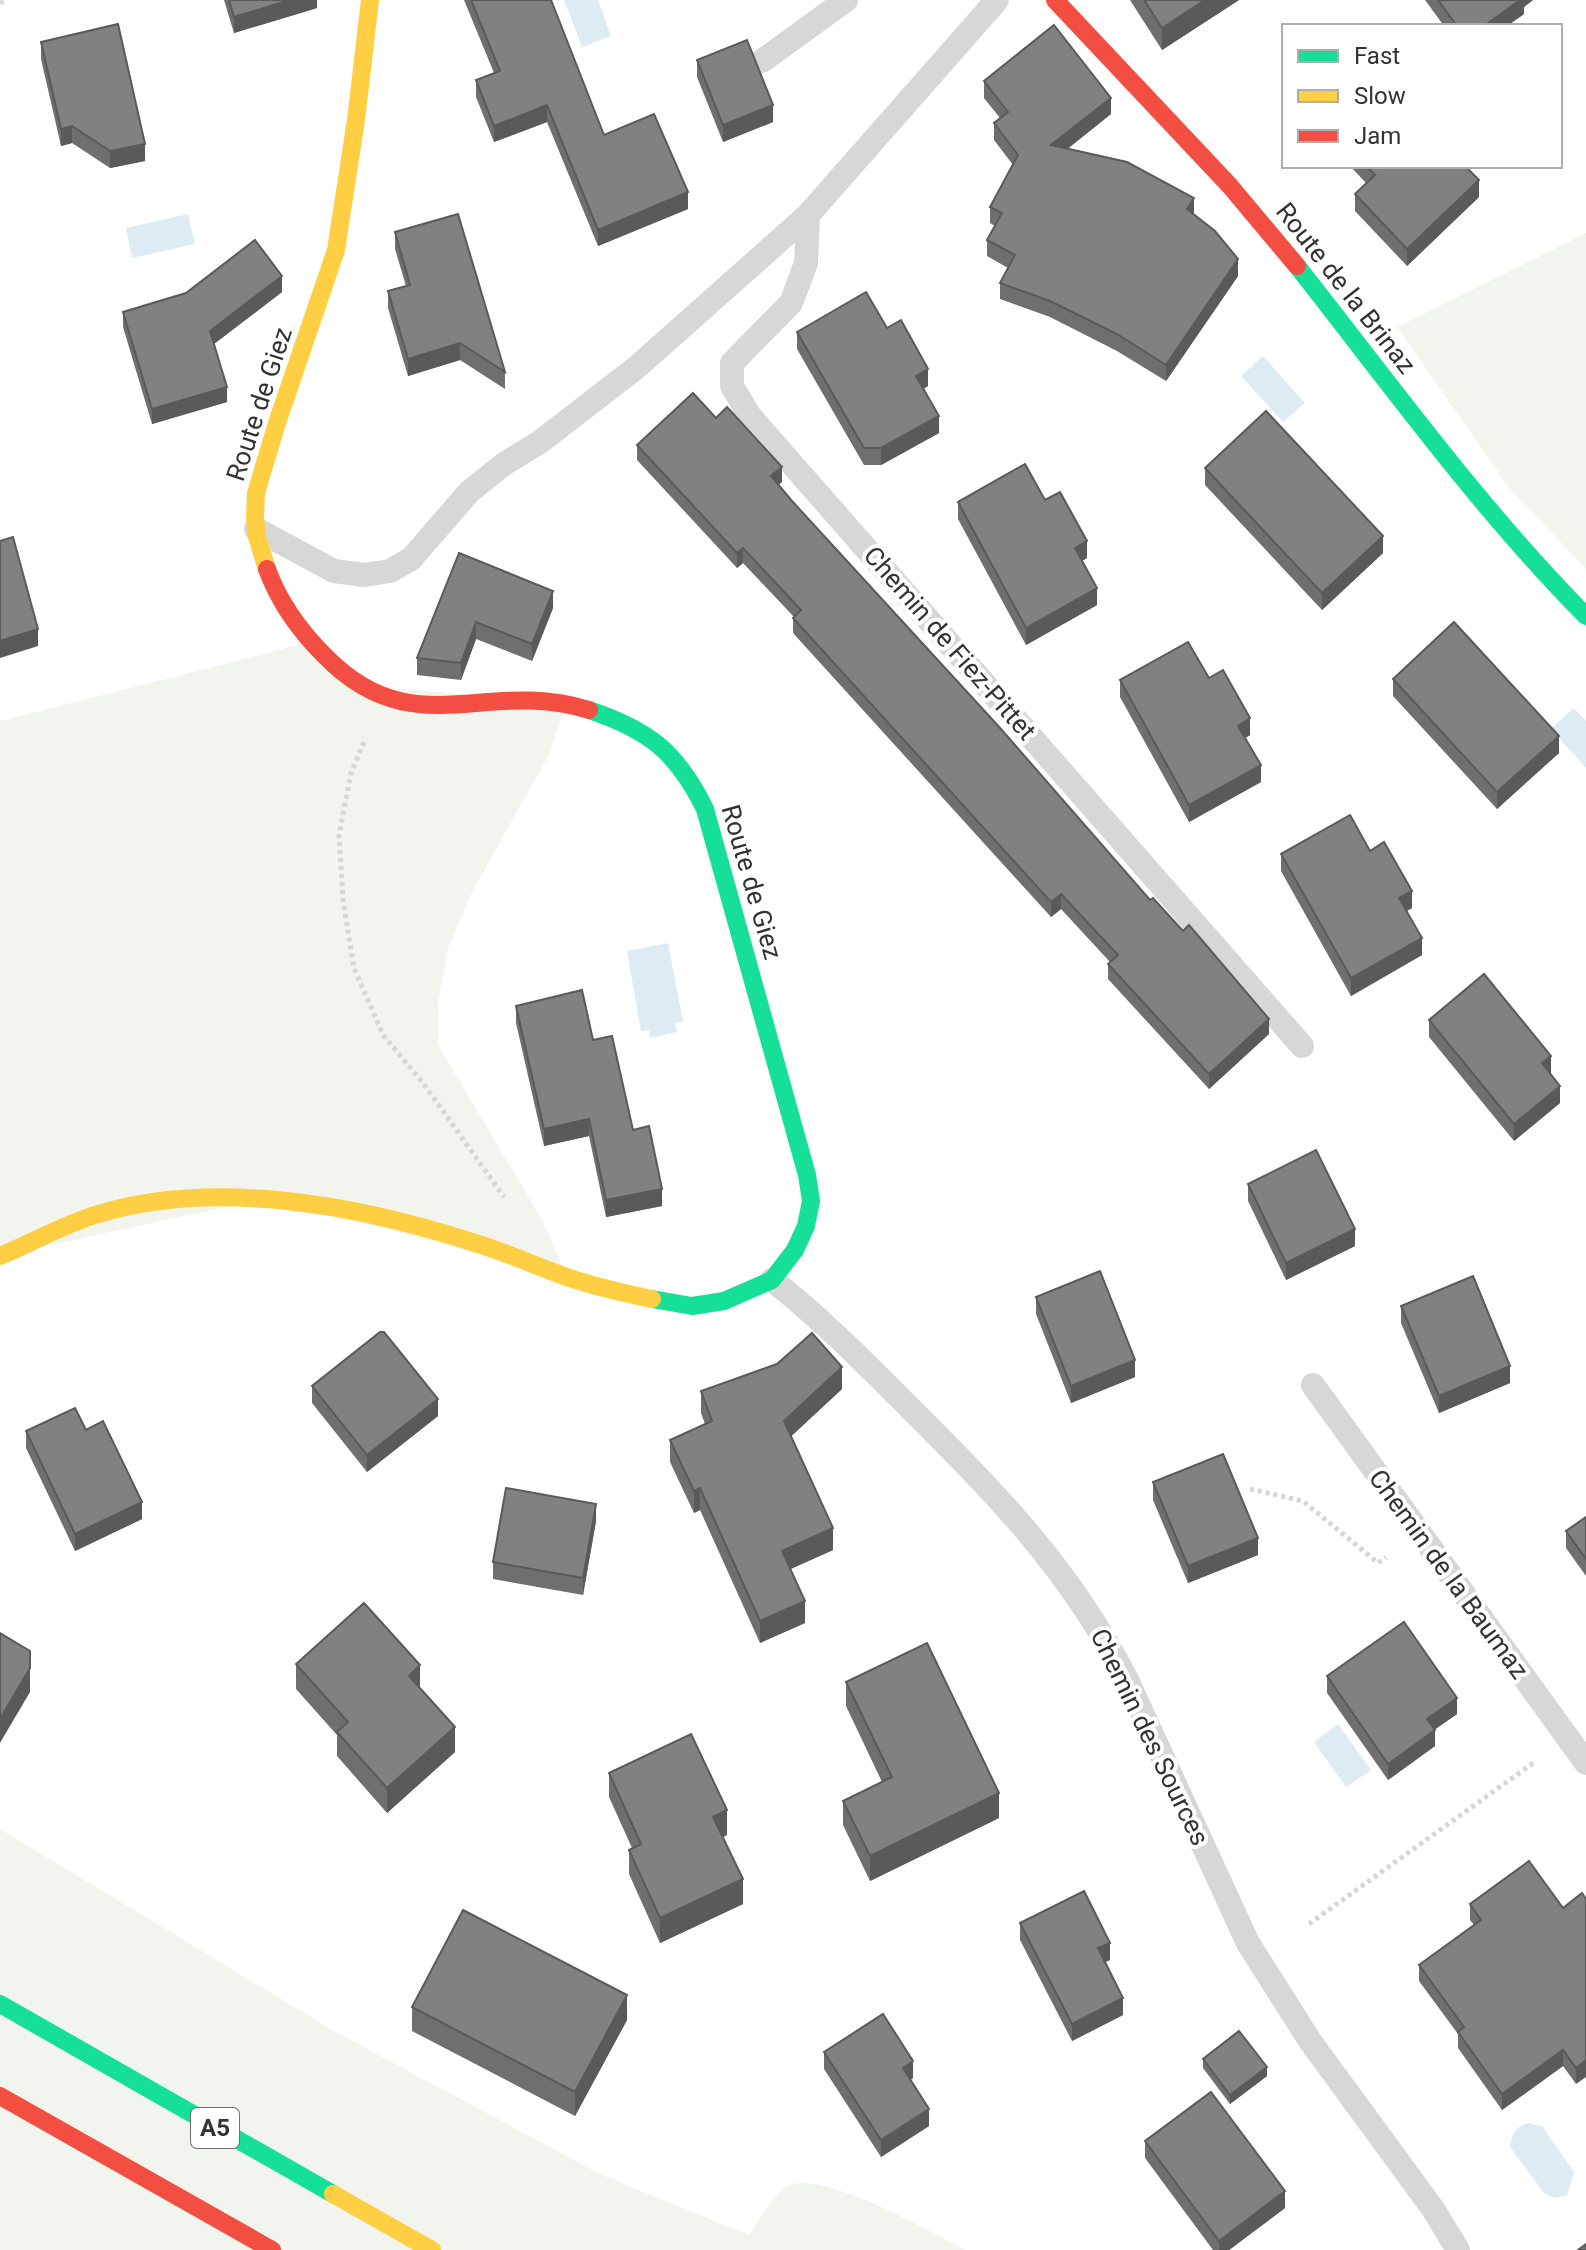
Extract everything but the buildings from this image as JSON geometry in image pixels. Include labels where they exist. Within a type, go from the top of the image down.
[{"type":"main road","name":"Route de Giez","points":[[0,1256],[95,1215],[156,1203],[228,1197],[267,1198],[348,1209],[408,1223],[474,1242],[567,1277],[650,1299],[692,1306],[724,1301],[772,1280],[795,1250],[806,1226],[811,1201],[807,1175],[705,809],[687,772],[648,733],[628,723],[566,703],[529,699],[426,708],[381,698],[358,685],[311,642],[285,609],[267,567],[256,529],[255,499],[335,255],[370,0]]},
{"type":"main road","name":"Route de la Brinaz","points":[[1055,0],[1219,174],[1284,249],[1497,524],[1586,616]]},
{"type":"main road","name":"A5","points":[[0,2004],[432,2250]]},
{"type":"main road","points":[[0,2096],[272,2250]]},
{"type":"lane","points":[[762,61],[846,0]]},
{"type":"lane","points":[[256,529],[334,571],[364,575],[390,571],[411,559],[469,492],[637,367],[808,215],[997,0]]},
{"type":"lane","name":"Chemin de Fiez-Pittet","points":[[808,215],[806,263],[791,303],[732,363],[732,386],[749,415],[1302,1046]]},
{"type":"lane","name":"Chemin des Sources","points":[[772,1280],[817,1315],[988,1486],[1045,1551],[1080,1599],[1105,1637],[1127,1680],[1248,1943],[1310,2041],[1433,2209],[1458,2250]]},
{"type":"lane","name":"Chemin de la Baumaz","points":[[1313,1385],[1586,1763]]},
{"type":"path","points":[[0,3],[7,0]]},
{"type":"path","points":[[381,698],[351,773],[339,835],[343,900],[354,968],[383,1035],[423,1083],[511,1206]]},
{"type":"path","points":[[1250,1489],[1303,1501],[1378,1563],[1421,1535]]},
{"type":"path","points":[[1309,1924],[1568,1738]]},
{"type":"shaded area","points":[[564,0],[598,0],[611,36],[582,47]]},
{"type":"shaded area","points":[[188,214],[195,244],[132,258],[126,228]]},
{"type":"shaded area","points":[[1586,233],[1586,569],[1510,489],[1397,327]]},
{"type":"shaded area","points":[[1263,356],[1305,403],[1283,422],[1241,376]]},
{"type":"shaded area","points":[[311,642],[358,685],[566,703],[549,755],[474,888],[448,948],[438,1004],[438,1045],[542,1220],[567,1277],[267,1198],[0,1256],[0,721]]},
{"type":"shaded area","points":[[1574,708],[1586,721],[1586,768],[1551,729]]},
{"type":"shaded area","points":[[668,943],[683,1022],[675,1023],[677,1032],[650,1038],[649,1030],[641,1031],[627,951]]},
{"type":"shaded area","points":[[1338,1724],[1371,1770],[1346,1787],[1314,1742]]},
{"type":"shaded area","points":[[0,1829],[334,2031],[602,2175],[749,2235],[772,2201],[787,2186],[803,2183],[825,2186],[903,2217],[966,2250],[0,2250]]},
{"type":"shaded area","points":[[1528,2123],[1542,2126],[1574,2172],[1567,2195],[1555,2198],[1544,2193],[1510,2147],[1515,2131]]},
{"type":"traffic: fast","points":[[1297,266],[1472,489],[1586,616]]},
{"type":"traffic: fast","points":[[589,710],[628,726],[659,746],[684,772],[705,809],[807,1175],[811,1201],[806,1226],[795,1250],[772,1280],[724,1301],[692,1306],[652,1299]]},
{"type":"traffic: fast","points":[[0,2004],[333,2194]]},
{"type":"traffic: slow","points":[[267,569],[257,537],[256,493],[336,250],[370,0]]},
{"type":"traffic: slow","points":[[0,1256],[95,1215],[140,1204],[188,1198],[285,1201],[333,1207],[428,1229],[585,1283],[652,1299]]},
{"type":"traffic: slow","points":[[333,2194],[432,2250]]},
{"type":"traffic: jam","points":[[1055,0],[1230,186],[1297,266]]},
{"type":"traffic: jam","points":[[267,569],[298,626],[324,655],[357,682],[388,698],[420,704],[451,705],[517,700],[552,702],[589,710]]},
{"type":"traffic: jam","points":[[0,2096],[272,2250]]}]
